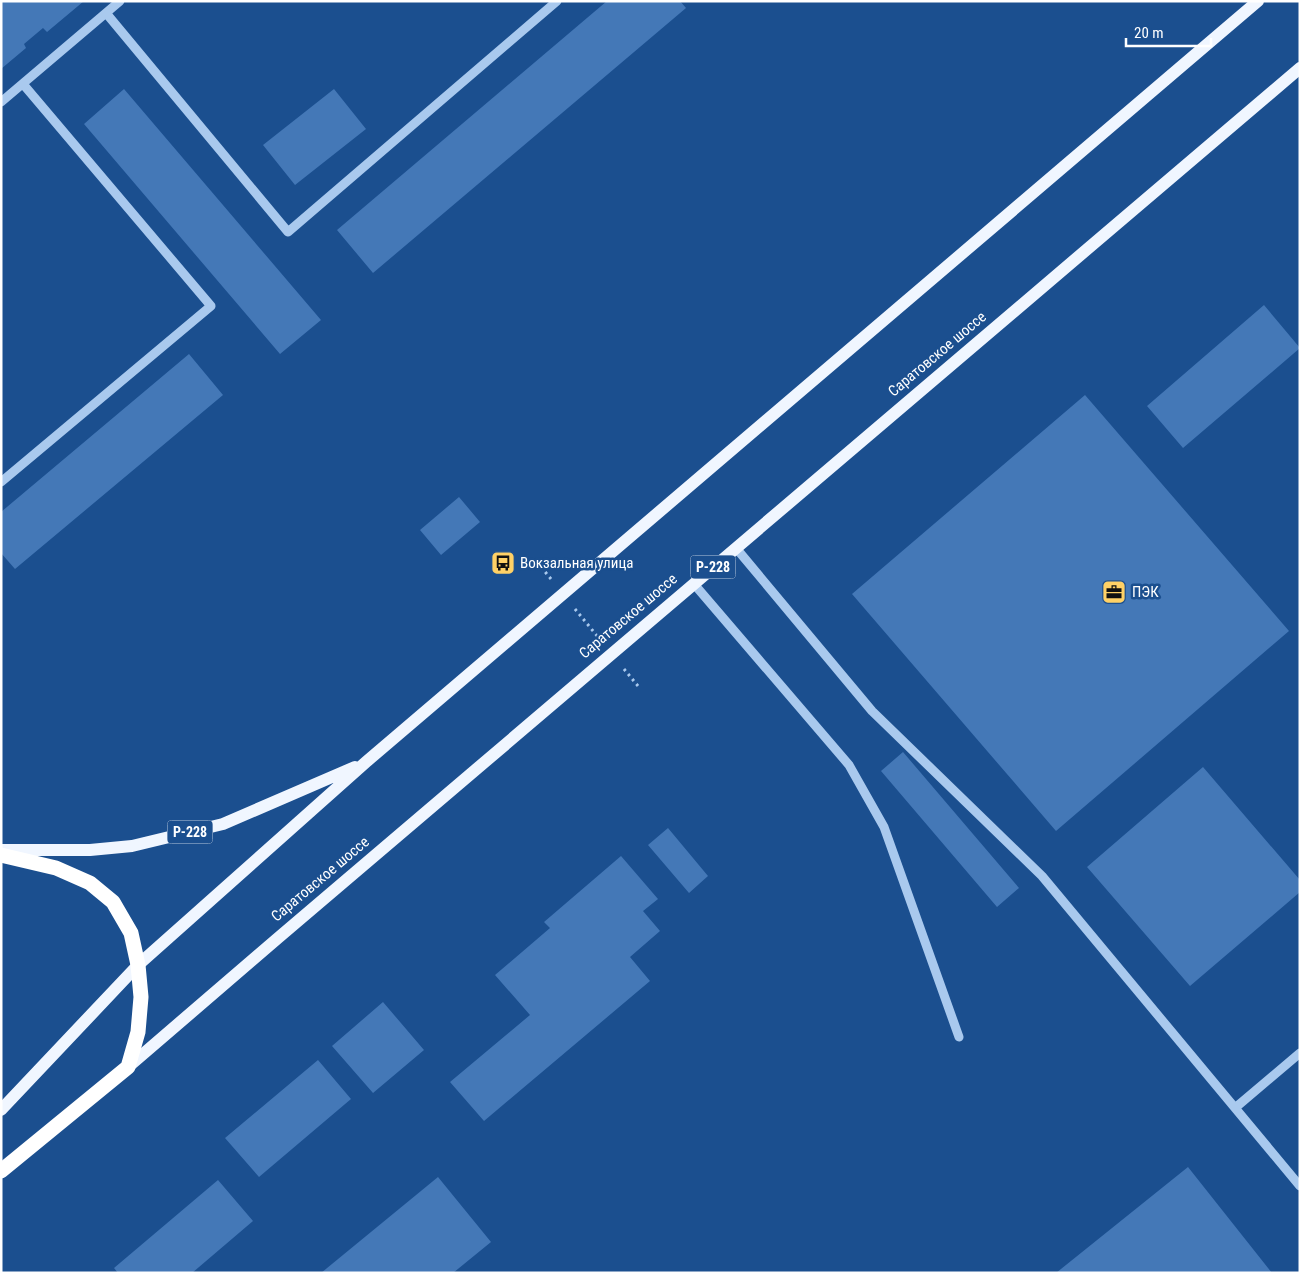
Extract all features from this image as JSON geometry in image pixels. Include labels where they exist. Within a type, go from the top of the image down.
[{"type":"highway","points":[[1,855],[56,868],[90,883],[113,902],[130,933],[138,965],[141,997],[138,1032],[128,1068]]},
{"type":"highway","name":"Саратовское шоссе","points":[[1,1171],[128,1068]]},
{"type":"main road","points":[[1,1110],[138,965],[366,762],[1258,1]]},
{"type":"main road","name":"Саратовское шоссе","points":[[128,1068],[1300,68]]},
{"type":"main road","name":"Р-228","points":[[1,850],[90,850],[132,846],[223,824],[366,762]]},
{"type":"lane","points":[[1,102],[120,1]]},
{"type":"lane","points":[[106,12],[288,232],[557,1]]},
{"type":"lane","points":[[1,482],[211,306],[23,84]]},
{"type":"lane","points":[[736,548],[872,711],[1042,876],[1300,1186]]},
{"type":"lane","points":[[694,584],[849,765],[884,827],[959,1037]]},
{"type":"lane","points":[[1235,1108],[1300,1053]]},
{"type":"path","points":[[537,562],[638,686]]},
{"type":"building","points":[[1,1],[84,1],[47,32],[43,28],[24,44],[26,48],[1,69]]},
{"type":"building","points":[[607,1],[680,1],[686,8],[373,273],[337,230]]},
{"type":"building","points":[[124,89],[321,320],[280,354],[84,124]]},
{"type":"building","points":[[334,89],[366,129],[295,185],[263,145]]},
{"type":"building","points":[[1264,305],[1300,348],[1183,448],[1147,406]]},
{"type":"building","points":[[189,354],[223,395],[15,569],[1,553],[1,512]]},
{"type":"building","points":[[1085,395],[1289,631],[1056,831],[852,594]]},
{"type":"building","points":[[459,497],[480,522],[441,555],[420,530]]},
{"type":"building","points":[[903,752],[1019,888],[997,907],[881,771]]},
{"type":"building","points":[[1203,767],[1300,880],[1300,892],[1190,986],[1087,867]]},
{"type":"building","points":[[668,828],[708,876],[689,893],[648,845]]},
{"type":"building","points":[[621,856],[658,899],[643,911],[660,931],[630,957],[650,981],[484,1121],[450,1082],[530,1015],[495,975],[550,928],[544,922]]},
{"type":"building","points":[[383,1002],[424,1050],[373,1093],[332,1046]]},
{"type":"building","points":[[318,1060],[351,1099],[259,1177],[225,1138]]},
{"type":"building","points":[[1188,1167],[1272,1273],[1056,1273]]},
{"type":"building","points":[[438,1177],[491,1242],[453,1273],[321,1273]]},
{"type":"building","points":[[218,1180],[253,1221],[192,1273],[118,1273],[114,1268]]},
{"type":"place","name":"Вокзальная улица","points":[[503,563]]},
{"type":"place","name":"ПЭК","points":[[1114,592]]}]
